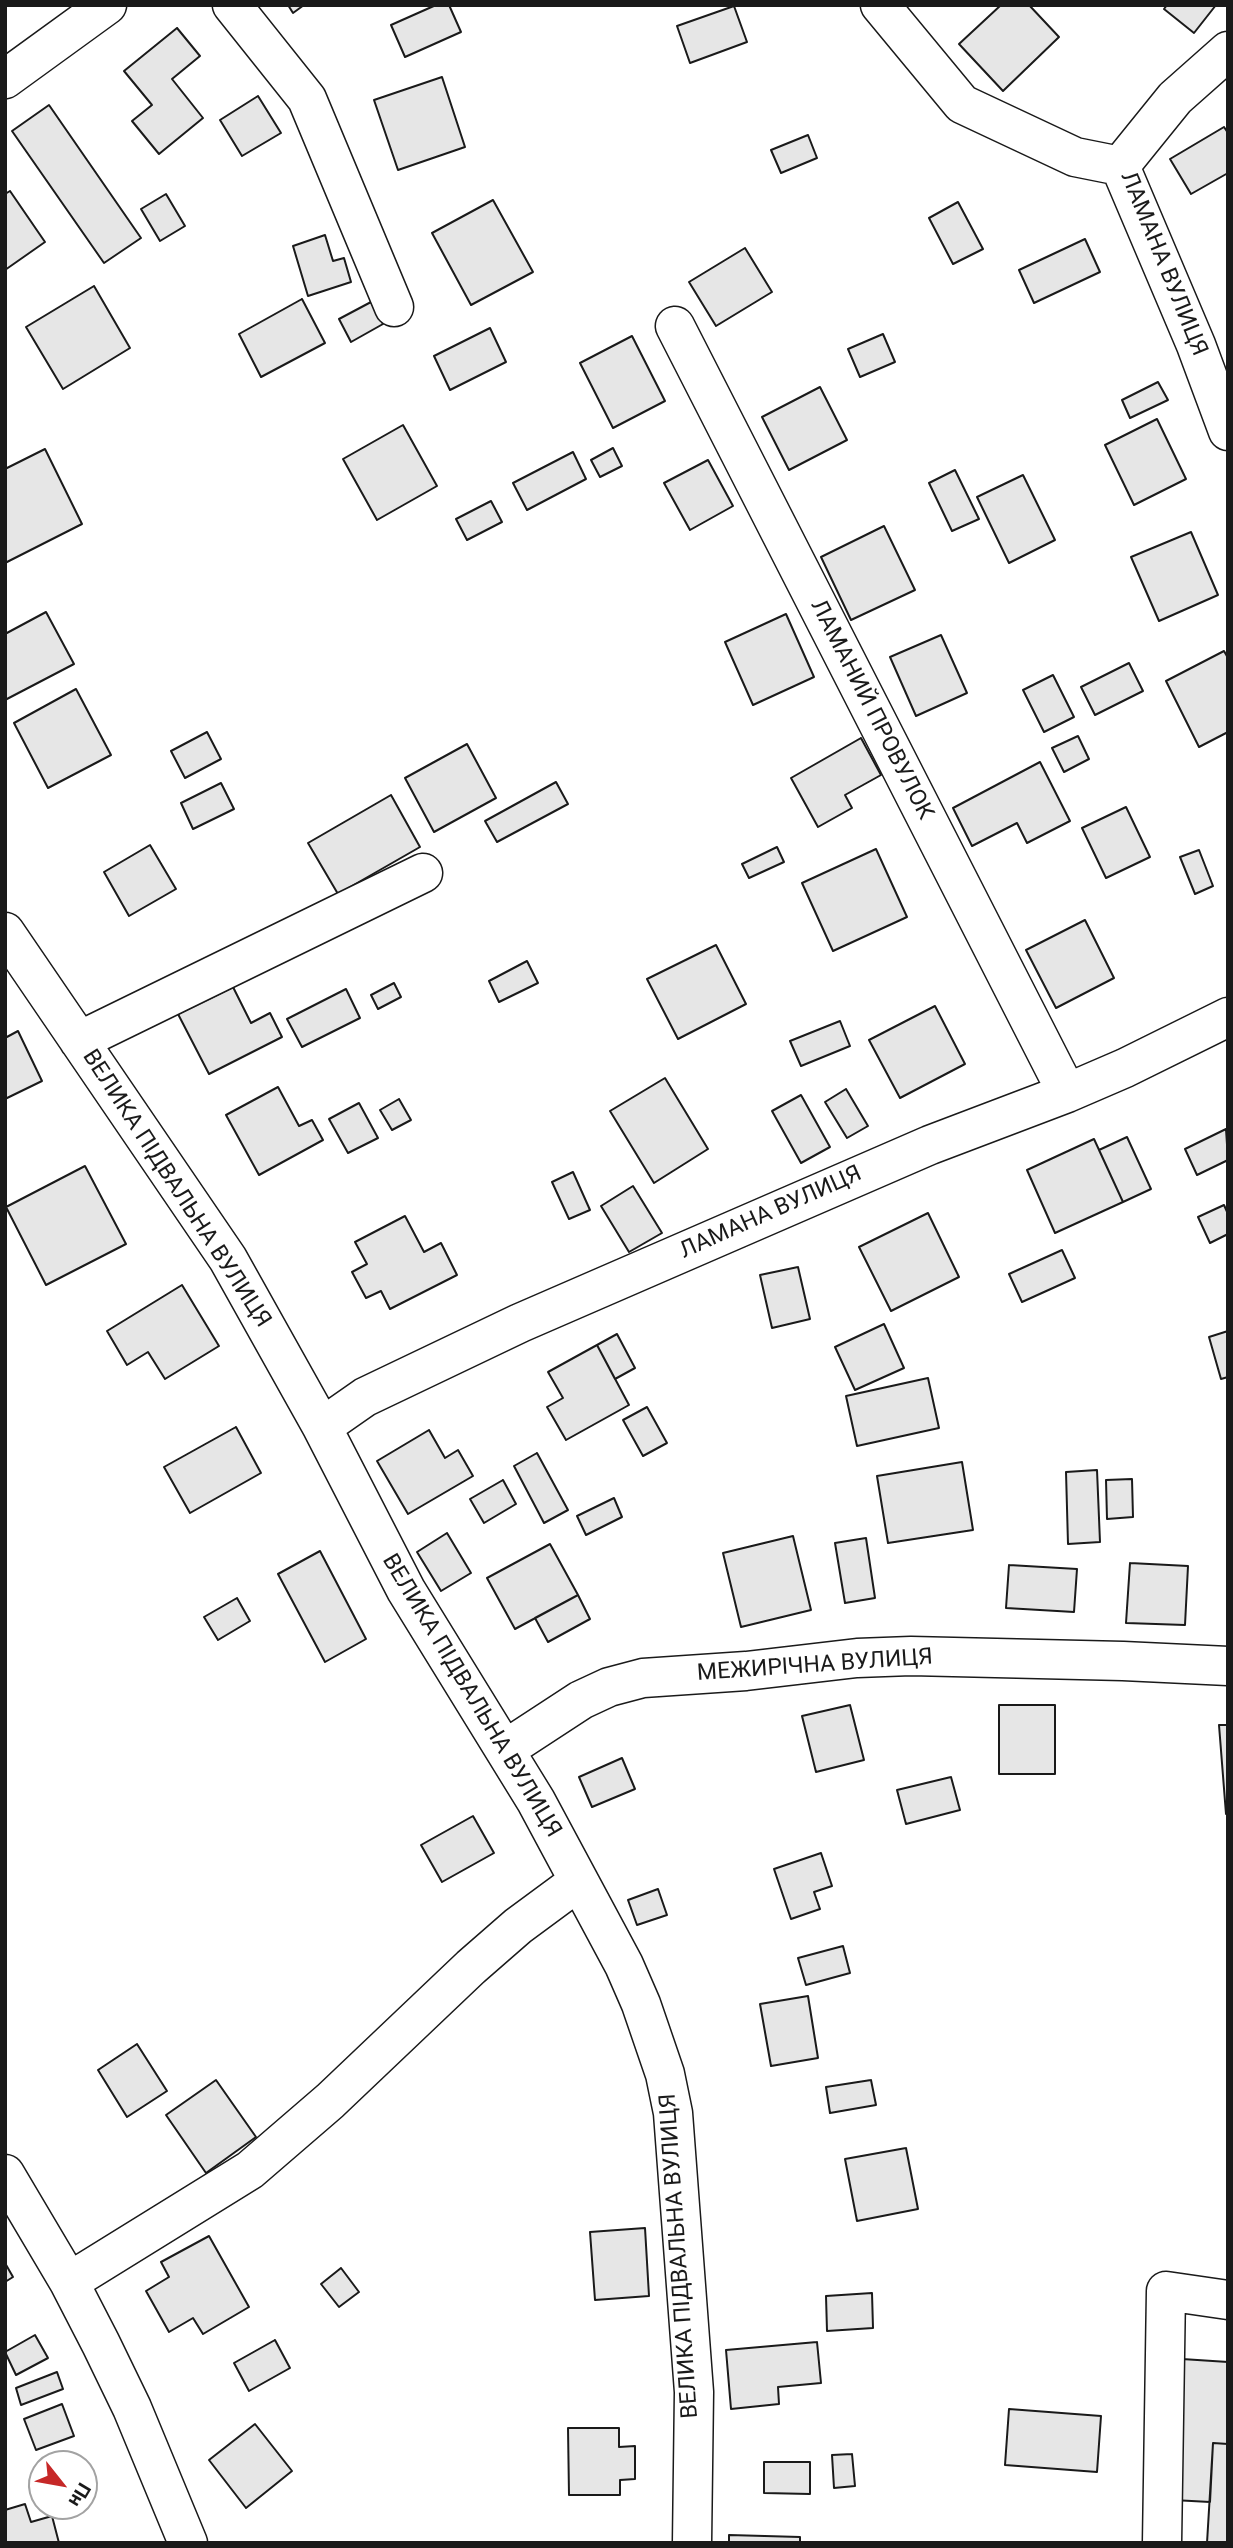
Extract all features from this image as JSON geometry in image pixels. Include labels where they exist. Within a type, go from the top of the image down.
[{"type":"street","points":[[5,79],[107,5]]},
{"type":"street","points":[[232,5],[307,99],[394,307]]},
{"type":"street","points":[[880,5],[962,104],[1075,156],[1120,166]]},
{"type":"street","name":"ЛАМАНА ВУЛИЦЯ","points":[[1228,51],[1175,98],[1120,166],[1212,342],[1228,431]]},
{"type":"street","name":"ЛАМАНИЙ ПРОВУЛОК","points":[[675,326],[1067,1093]]},
{"type":"street","points":[[79,1041],[423,873]]},
{"type":"street","name":"ВЕЛИКА ПІДВАЛЬНА ВУЛИЦЯ","points":[[5,932],[228,1259],[322,1427],[406,1590],[506,1749],[624,1965],[641,2004],[665,2074],[673,2113],[694,2392],[692,2543]]},
{"type":"street","name":"ЛАМАНА ВУЛИЦЯ","points":[[322,1427],[365,1397],[520,1323],[917,1150],[1125,1068],[1228,1017]]},
{"type":"street","name":"МЕЖИРІЧНА ВУЛИЦЯ","points":[[506,1749],[581,1700],[609,1687],[643,1678],[746,1671],[857,1658],[911,1656],[1228,1666]]},
{"type":"street","points":[[69,2282],[250,2170],[293,2134],[508,1934],[579,1881]]},
{"type":"street","points":[[5,2174],[69,2282],[132,2408],[188,2543]]},
{"type":"street","points":[[1162,2543],[1166,2291],[1228,2300]]},
{"type":"building","points":[[288,5],[304,5],[293,13]]},
{"type":"building","points":[[436,5],[449,5],[461,32],[405,57],[391,25]]},
{"type":"building","points":[[1001,5],[1029,5],[1059,37],[1003,91],[959,44]]},
{"type":"building","points":[[1167,5],[1216,5],[1194,33],[1164,9]]},
{"type":"building","points":[[734,6],[747,42],[690,63],[677,26]]},
{"type":"building","points":[[177,28],[200,56],[172,79],[203,118],[159,154],[132,121],[152,105],[124,71]]},
{"type":"building","points":[[442,77],[465,147],[398,170],[374,100]]},
{"type":"building","points":[[258,96],[281,133],[242,156],[220,120]]},
{"type":"building","points":[[49,105],[141,238],[104,263],[12,131]]},
{"type":"building","points":[[1224,127],[1228,133],[1228,173],[1191,194],[1170,159]]},
{"type":"building","points":[[808,135],[817,158],[781,173],[771,150]]},
{"type":"building","points":[[10,191],[45,242],[5,270],[5,194]]},
{"type":"building","points":[[166,194],[185,226],[160,241],[141,209]]},
{"type":"building","points":[[493,200],[533,272],[471,305],[432,233]]},
{"type":"building","points":[[958,202],[983,249],[953,264],[929,218]]},
{"type":"building","points":[[325,235],[333,261],[344,258],[351,282],[308,296],[293,246]]},
{"type":"building","points":[[1085,239],[1100,272],[1034,303],[1019,270]]},
{"type":"building","points":[[745,248],[772,292],[716,326],[689,282]]},
{"type":"building","points":[[94,286],[130,348],[63,389],[26,327]]},
{"type":"building","points":[[302,299],[325,343],[261,377],[239,334]]},
{"type":"building","points":[[371,302],[383,324],[351,342],[339,319]]},
{"type":"building","points":[[490,328],[506,362],[450,390],[434,356]]},
{"type":"building","points":[[883,334],[895,362],[860,377],[848,349]]},
{"type":"building","points":[[632,336],[665,401],[613,428],[580,363]]},
{"type":"building","points":[[1158,382],[1168,400],[1130,418],[1122,400]]},
{"type":"building","points":[[820,387],[847,440],[789,470],[762,417]]},
{"type":"building","points":[[1157,419],[1186,479],[1134,505],[1105,445]]},
{"type":"building","points":[[403,425],[437,486],[377,520],[343,459]]},
{"type":"building","points":[[613,448],[622,466],[600,477],[591,460]]},
{"type":"building","points":[[45,449],[82,524],[5,563],[5,469]]},
{"type":"building","points":[[573,452],[586,479],[527,510],[513,483]]},
{"type":"building","points":[[708,460],[733,506],[690,530],[664,483]]},
{"type":"building","points":[[955,470],[979,519],[952,531],[929,483]]},
{"type":"building","points":[[1023,475],[1055,540],[1009,563],[977,497]]},
{"type":"building","points":[[491,501],[502,522],[467,540],[456,519]]},
{"type":"building","points":[[884,526],[915,590],[851,620],[821,557]]},
{"type":"building","points":[[1191,532],[1218,595],[1159,621],[1131,557]]},
{"type":"building","points":[[46,612],[74,664],[5,700],[5,634]]},
{"type":"building","points":[[786,614],[814,677],[753,705],[725,642]]},
{"type":"building","points":[[941,635],[967,693],[916,716],[890,657]]},
{"type":"building","points":[[1224,651],[1228,658],[1228,732],[1199,747],[1166,681]]},
{"type":"building","points":[[1129,663],[1143,691],[1095,715],[1081,687]]},
{"type":"building","points":[[1053,675],[1074,717],[1044,732],[1023,690]]},
{"type":"building","points":[[76,689],[111,755],[48,788],[14,723]]},
{"type":"building","points":[[207,732],[221,759],[185,778],[171,751]]},
{"type":"building","points":[[1078,736],[1089,759],[1064,772],[1052,748]]},
{"type":"building","points":[[861,738],[881,775],[845,795],[852,808],[818,827],[791,778]]},
{"type":"building","points":[[467,744],[496,798],[434,832],[405,778]]},
{"type":"building","points":[[1040,762],[1070,821],[1027,843],[1017,823],[972,846],[953,808]]},
{"type":"building","points":[[556,782],[568,804],[497,842],[485,821]]},
{"type":"building","points":[[221,783],[234,809],[193,829],[181,803]]},
{"type":"building","points":[[391,795],[420,847],[338,894],[308,843]]},
{"type":"building","points":[[1126,807],[1150,857],[1106,878],[1082,828]]},
{"type":"building","points":[[150,845],[176,889],[129,916],[104,872]]},
{"type":"building","points":[[777,847],[784,862],[749,878],[742,864]]},
{"type":"building","points":[[876,849],[907,917],[833,951],[802,883]]},
{"type":"building","points":[[1199,850],[1213,886],[1195,894],[1180,857]]},
{"type":"building","points":[[1085,920],[1114,978],[1056,1008],[1026,950]]},
{"type":"building","points":[[716,945],[746,1004],[678,1039],[647,979]]},
{"type":"building","points":[[527,961],[538,983],[499,1002],[489,981]]},
{"type":"building","points":[[394,983],[401,997],[378,1009],[371,995]]},
{"type":"building","points":[[233,987],[251,1023],[270,1013],[282,1037],[209,1074],[178,1014]]},
{"type":"building","points":[[346,989],[360,1018],[302,1047],[287,1019]]},
{"type":"building","points":[[935,1006],[965,1064],[900,1098],[869,1040]]},
{"type":"building","points":[[840,1021],[850,1046],[801,1066],[790,1041]]},
{"type":"building","points":[[18,1031],[42,1081],[5,1099],[5,1038]]},
{"type":"building","points":[[665,1078],[708,1149],[654,1183],[610,1111]]},
{"type":"building","points":[[278,1087],[299,1126],[312,1120],[323,1140],[259,1175],[226,1115]]},
{"type":"building","points":[[846,1089],[868,1126],[847,1138],[825,1102]]},
{"type":"building","points":[[801,1095],[830,1147],[801,1163],[772,1111]]},
{"type":"building","points":[[399,1099],[411,1120],[392,1130],[380,1110]]},
{"type":"building","points":[[359,1103],[378,1138],[348,1153],[329,1119]]},
{"type":"building","points":[[1226,1129],[1228,1160],[1197,1175],[1185,1149]]},
{"type":"building","points":[[1127,1137],[1151,1189],[1123,1202],[1099,1150]]},
{"type":"building","points":[[1094,1139],[1123,1202],[1055,1233],[1027,1170]]},
{"type":"building","points":[[85,1166],[126,1244],[46,1285],[6,1207]]},
{"type":"building","points":[[573,1172],[590,1210],[569,1219],[552,1182]]},
{"type":"building","points":[[633,1186],[662,1233],[629,1252],[601,1206]]},
{"type":"building","points":[[1224,1205],[1228,1214],[1228,1234],[1210,1243],[1198,1217]]},
{"type":"building","points":[[928,1213],[959,1277],[891,1311],[859,1247]]},
{"type":"building","points":[[405,1216],[424,1252],[441,1243],[457,1275],[390,1309],[381,1291],[366,1298],[352,1272],[367,1264],[355,1242]]},
{"type":"building","points":[[1062,1250],[1075,1278],[1022,1302],[1009,1274]]},
{"type":"building","points":[[798,1267],[810,1319],[772,1328],[760,1275]]},
{"type":"building","points":[[182,1285],[219,1346],[165,1379],[148,1352],[127,1365],[107,1331]]},
{"type":"building","points":[[884,1324],[904,1368],[855,1390],[835,1347]]},
{"type":"building","points":[[1228,1331],[1228,1377],[1221,1379],[1209,1337]]},
{"type":"building","points":[[617,1334],[635,1368],[615,1379],[597,1345]]},
{"type":"building","points":[[597,1345],[629,1405],[566,1440],[547,1407],[563,1398],[548,1372]]},
{"type":"building","points":[[928,1378],[939,1428],[857,1446],[846,1396]]},
{"type":"building","points":[[647,1407],[667,1443],[643,1456],[623,1420]]},
{"type":"building","points":[[236,1427],[261,1473],[190,1513],[164,1467]]},
{"type":"building","points":[[429,1430],[445,1458],[458,1450],[473,1476],[408,1514],[377,1461]]},
{"type":"building","points":[[537,1453],[568,1510],[544,1523],[514,1466]]},
{"type":"building","points":[[962,1462],[973,1530],[888,1543],[877,1476]]},
{"type":"building","points":[[1097,1470],[1100,1542],[1068,1544],[1066,1472]]},
{"type":"building","points":[[1132,1479],[1133,1517],[1107,1519],[1106,1480]]},
{"type":"building","points":[[503,1480],[516,1504],[484,1523],[470,1499]]},
{"type":"building","points":[[614,1498],[622,1517],[586,1535],[577,1516]]},
{"type":"building","points":[[447,1533],[471,1573],[441,1591],[417,1552]]},
{"type":"building","points":[[793,1536],[811,1610],[741,1627],[723,1553]]},
{"type":"building","points":[[866,1538],[875,1598],[845,1603],[835,1543]]},
{"type":"building","points":[[550,1544],[578,1595],[515,1629],[487,1578]]},
{"type":"building","points":[[320,1551],[366,1639],[325,1662],[278,1574]]},
{"type":"building","points":[[1130,1563],[1188,1566],[1185,1625],[1126,1623]]},
{"type":"building","points":[[1009,1565],[1077,1569],[1074,1612],[1006,1608]]},
{"type":"building","points":[[578,1595],[590,1619],[548,1642],[535,1618]]},
{"type":"building","points":[[237,1598],[250,1621],[218,1640],[204,1617]]},
{"type":"building","points":[[850,1705],[864,1760],[816,1772],[802,1716]]},
{"type":"building","points":[[999,1705],[1055,1705],[1055,1774],[999,1774]]},
{"type":"building","points":[[1219,1725],[1228,1725],[1228,1814],[1226,1814]]},
{"type":"building","points":[[622,1758],[635,1789],[592,1807],[579,1777]]},
{"type":"building","points":[[951,1777],[960,1810],[906,1824],[897,1790]]},
{"type":"building","points":[[473,1816],[494,1853],[442,1882],[421,1845]]},
{"type":"building","points":[[821,1853],[832,1886],[814,1892],[820,1909],[791,1919],[774,1869]]},
{"type":"building","points":[[658,1889],[667,1915],[637,1925],[628,1900]]},
{"type":"building","points":[[843,1946],[850,1973],[806,1985],[798,1958]]},
{"type":"building","points":[[808,1996],[818,2058],[771,2066],[760,2004]]},
{"type":"building","points":[[137,2044],[167,2091],[127,2117],[98,2070]]},
{"type":"building","points":[[216,2080],[256,2137],[206,2173],[166,2115]]},
{"type":"building","points":[[871,2080],[876,2105],[830,2113],[826,2087]]},
{"type":"building","points":[[906,2148],[918,2209],[857,2221],[845,2159]]},
{"type":"building","points":[[645,2228],[649,2296],[595,2300],[590,2232]]},
{"type":"building","points":[[209,2236],[249,2307],[203,2334],[193,2318],[169,2332],[146,2291],[169,2277],[161,2262]]},
{"type":"building","points":[[5,2263],[13,2277],[5,2282]]},
{"type":"building","points":[[341,2268],[359,2292],[339,2307],[321,2284]]},
{"type":"building","points":[[872,2293],[873,2328],[827,2331],[826,2296]]},
{"type":"building","points":[[35,2335],[48,2358],[16,2375],[5,2352]]},
{"type":"building","points":[[275,2340],[290,2368],[249,2391],[234,2363]]},
{"type":"building","points":[[817,2342],[821,2383],[778,2387],[779,2404],[731,2409],[726,2350]]},
{"type":"building","points":[[1182,2359],[1228,2362],[1228,2444],[1213,2443],[1210,2502],[1173,2500]]},
{"type":"building","points":[[57,2372],[63,2389],[21,2405],[16,2388]]},
{"type":"building","points":[[62,2404],[74,2436],[36,2450],[24,2419]]},
{"type":"building","points":[[1009,2409],[1101,2416],[1097,2472],[1005,2465]]},
{"type":"building","points":[[255,2424],[292,2471],[246,2508],[209,2460]]},
{"type":"building","points":[[568,2428],[619,2428],[619,2447],[635,2446],[635,2479],[620,2480],[620,2495],[569,2495]]},
{"type":"building","points":[[1213,2443],[1228,2444],[1228,2543],[1207,2543]]},
{"type":"building","points":[[852,2454],[855,2486],[834,2488],[832,2455]]},
{"type":"building","points":[[764,2462],[810,2462],[810,2494],[764,2493]]},
{"type":"building","points":[[25,2504],[28,2520],[31,2522],[53,2520],[59,2543],[5,2543],[5,2510]]},
{"type":"building","points":[[729,2535],[800,2537],[800,2543],[729,2543]]}]
